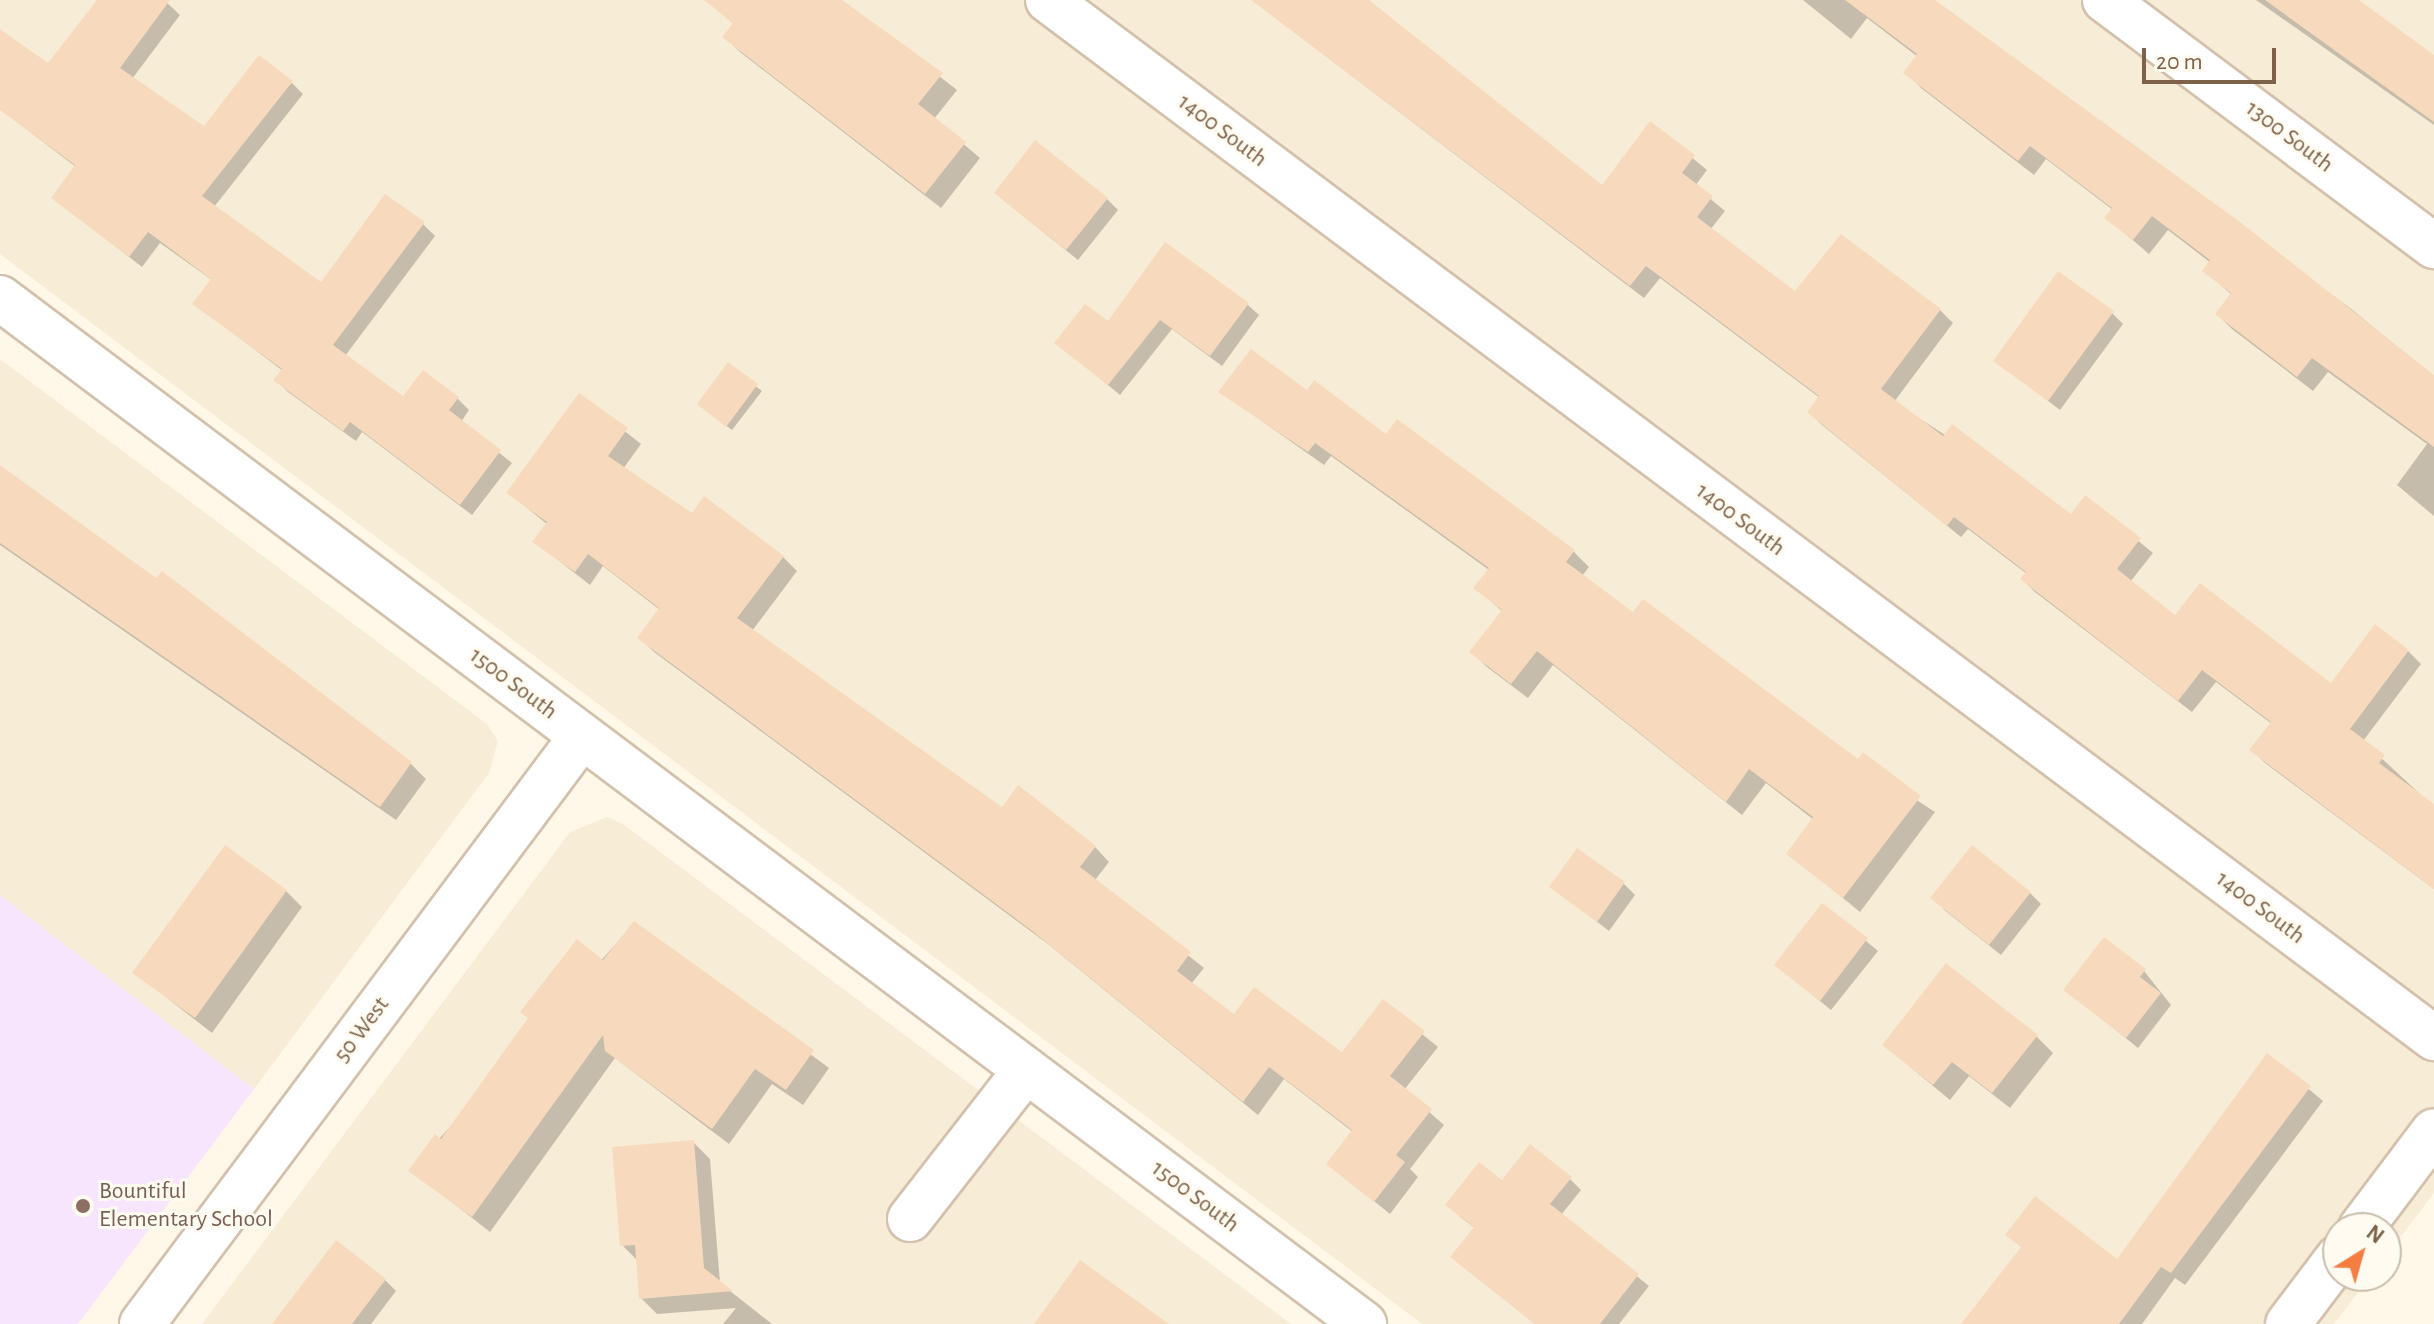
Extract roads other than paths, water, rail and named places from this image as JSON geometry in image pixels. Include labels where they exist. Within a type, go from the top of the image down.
[{"type":"street","name":"1400 South","points":[[1048,0],[2434,1038]]},
{"type":"street","name":"1300 South","points":[[2105,0],[2434,246]]},
{"type":"street","name":"1500 South","points":[[0,298],[1364,1324]]},
{"type":"street","name":"50 West","points":[[142,1324],[582,736]]},
{"type":"street","points":[[910,1219],[1026,1070]]},
{"type":"street","points":[[2373,1212],[2434,1131]]},
{"type":"street","points":[[2288,1324],[2322,1279]]},
{"type":"place","name":"Bountiful Elementary School","points":[[83,1206]]}]
